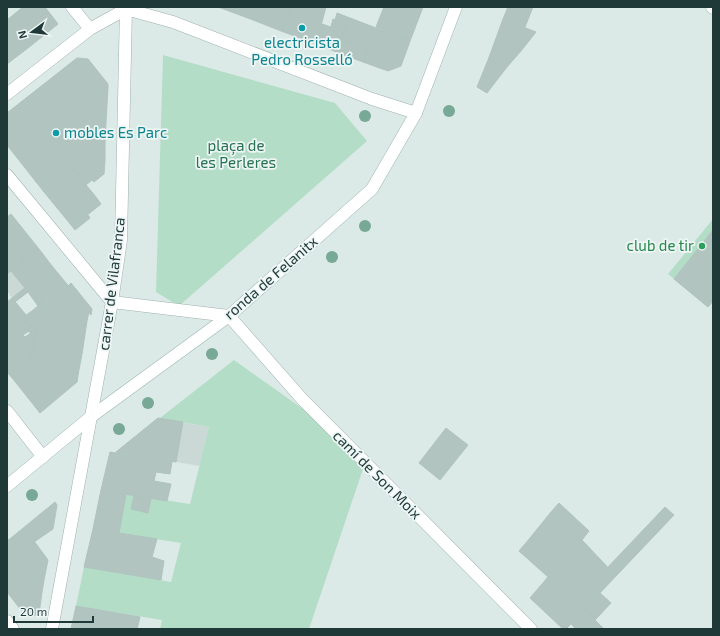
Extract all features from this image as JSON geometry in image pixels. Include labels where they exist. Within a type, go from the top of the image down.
[{"type":"street","points":[[72,7],[90,29]]},
{"type":"street","name":"ronda de Felanitx","points":[[7,486],[92,416],[229,316],[372,189],[416,113],[456,7]]},
{"type":"street","points":[[7,94],[90,29],[126,8],[173,22],[372,99],[416,113]]},
{"type":"street","name":"carrer de Vilafranca","points":[[52,629],[92,416],[121,240],[126,8]]},
{"type":"street","points":[[7,175],[112,302],[229,316]]},
{"type":"street","name":"camí de Son Moix","points":[[229,316],[302,399],[531,629]]},
{"type":"street","points":[[7,411],[43,456]]},
{"type":"street","points":[[7,621],[13,629]]},
{"type":"shaded area","points":[[39,249],[52,266],[12,298],[7,291],[7,274]]},
{"type":"shaded area","points":[[158,418],[209,427],[200,466],[116,452]]},
{"type":"green space","name":"plaça de les Perleres","points":[[163,55],[335,103],[367,141],[179,306],[156,292]]},
{"type":"green space","name":"club de tir","points":[[713,219],[713,301],[708,307],[668,274]]},
{"type":"green space","points":[[234,360],[310,414],[363,469],[309,629],[160,629],[162,620],[76,606],[84,567],[171,582],[181,543],[93,529],[101,490],[190,504],[209,427],[160,418]]},
{"type":"building","points":[[23,7],[45,7],[58,24],[28,48],[7,21]]},
{"type":"building","points":[[218,7],[252,7],[248,18]]},
{"type":"building","points":[[252,7],[266,7],[288,15],[281,31],[248,18]]},
{"type":"building","points":[[266,7],[291,7],[288,15]]},
{"type":"building","name":"electricista Pedro Rosselló","points":[[291,7],[326,7],[316,44],[281,31]]},
{"type":"building","points":[[384,7],[423,7],[410,41],[376,27]]},
{"type":"building","points":[[508,7],[533,7],[525,27],[503,19]]},
{"type":"building","points":[[337,13],[410,41],[401,66],[388,71],[363,62],[368,49],[341,40],[347,24],[335,20]]},
{"type":"building","points":[[333,19],[347,24],[341,40],[344,40],[339,53],[316,44],[322,24],[331,27]]},
{"type":"building","points":[[503,19],[536,32],[521,51],[495,41]]},
{"type":"building","points":[[7,22],[28,48],[7,64]]},
{"type":"building","points":[[344,40],[368,49],[363,62],[339,53]]},
{"type":"building","points":[[495,41],[521,51],[507,67],[488,60]]},
{"type":"building","name":"mobles Es Parc","points":[[77,58],[88,59],[108,84],[108,87],[92,99],[106,122],[105,144],[44,192],[7,145],[7,113]]},
{"type":"building","points":[[488,60],[507,67],[487,93],[477,87]]},
{"type":"building","points":[[108,87],[106,122],[92,99]]},
{"type":"building","points":[[105,144],[105,160],[81,178],[73,169]]},
{"type":"building","points":[[105,160],[104,174],[94,182],[92,180],[86,185],[81,178]]},
{"type":"building","points":[[73,169],[96,197],[80,209],[58,181]]},
{"type":"building","points":[[58,181],[80,209],[67,220],[44,192]]},
{"type":"building","points":[[96,197],[101,204],[86,216],[80,209]]},
{"type":"building","points":[[80,209],[90,218],[75,230],[67,220]]},
{"type":"building","points":[[11,214],[39,249],[25,260],[7,237],[7,217]]},
{"type":"building","name":"club de tir","points":[[713,230],[713,301],[708,307],[674,279]]},
{"type":"building","points":[[7,237],[25,260],[7,274]]},
{"type":"building","points":[[39,249],[52,266],[25,288],[11,271]]},
{"type":"building","points":[[52,266],[66,283],[44,300],[31,283]]},
{"type":"building","points":[[31,283],[44,300],[38,306],[28,292],[15,302],[12,298]]},
{"type":"building","points":[[66,283],[89,311],[87,321],[58,344],[51,335],[41,342],[48,352],[25,370],[21,366],[30,359],[39,320],[32,311]]},
{"type":"building","points":[[71,283],[92,309],[91,315],[68,286]]},
{"type":"building","points":[[12,298],[26,315],[7,329],[7,302]]},
{"type":"building","points":[[32,311],[39,320],[30,327],[22,318]]},
{"type":"building","points":[[22,318],[30,327],[27,329],[29,331],[23,335],[25,337],[31,333],[35,339],[30,359],[21,366],[25,370],[13,379],[7,372],[7,329]]},
{"type":"building","points":[[39,320],[35,339],[27,329]]},
{"type":"building","points":[[87,321],[82,354],[71,341],[60,351],[78,375],[77,382],[40,413],[13,379]]},
{"type":"building","points":[[51,335],[58,344],[48,352],[41,342]]},
{"type":"building","points":[[71,341],[82,354],[78,375],[60,351]]},
{"type":"building","points":[[158,418],[183,422],[176,462],[116,452]]},
{"type":"building","points":[[446,428],[468,445],[440,480],[419,463]]},
{"type":"building","points":[[110,452],[172,462],[170,474],[156,472],[154,481],[171,484],[167,501],[101,490]]},
{"type":"building","points":[[101,490],[126,495],[119,533],[93,529]]},
{"type":"building","points":[[134,496],[151,499],[148,513],[131,509]]},
{"type":"building","points":[[55,502],[57,505],[53,529],[21,551],[11,538]]},
{"type":"building","points":[[559,503],[589,531],[582,540],[551,512]]},
{"type":"building","points":[[665,507],[674,515],[616,576],[608,567]]},
{"type":"building","points":[[551,512],[582,540],[560,565],[530,538]]},
{"type":"building","points":[[93,529],[157,539],[152,557],[164,561],[161,580],[84,567]]},
{"type":"building","points":[[11,538],[28,559],[16,568],[22,575],[33,566],[44,580],[42,592],[21,610],[7,592],[7,541]]},
{"type":"building","points":[[530,538],[560,565],[582,540],[616,576],[566,629],[563,629],[530,598],[548,577],[519,551]]},
{"type":"building","points":[[34,541],[48,560],[44,580],[21,551]]},
{"type":"building","points":[[28,559],[33,566],[22,575],[16,568]]},
{"type":"building","points":[[42,592],[39,614],[28,617],[21,610]]},
{"type":"building","points":[[600,593],[611,603],[595,620],[585,609]]},
{"type":"building","points":[[76,606],[140,617],[137,629],[71,629]]},
{"type":"building","points":[[585,609],[604,629],[576,629],[571,624]]},
{"type":"place","name":"electricista Pedro Rosselló","points":[[302,28]]},
{"type":"place","name":"mobles Es Parc","points":[[56,133]]},
{"type":"place","name":"club de tir","points":[[702,246]]}]
